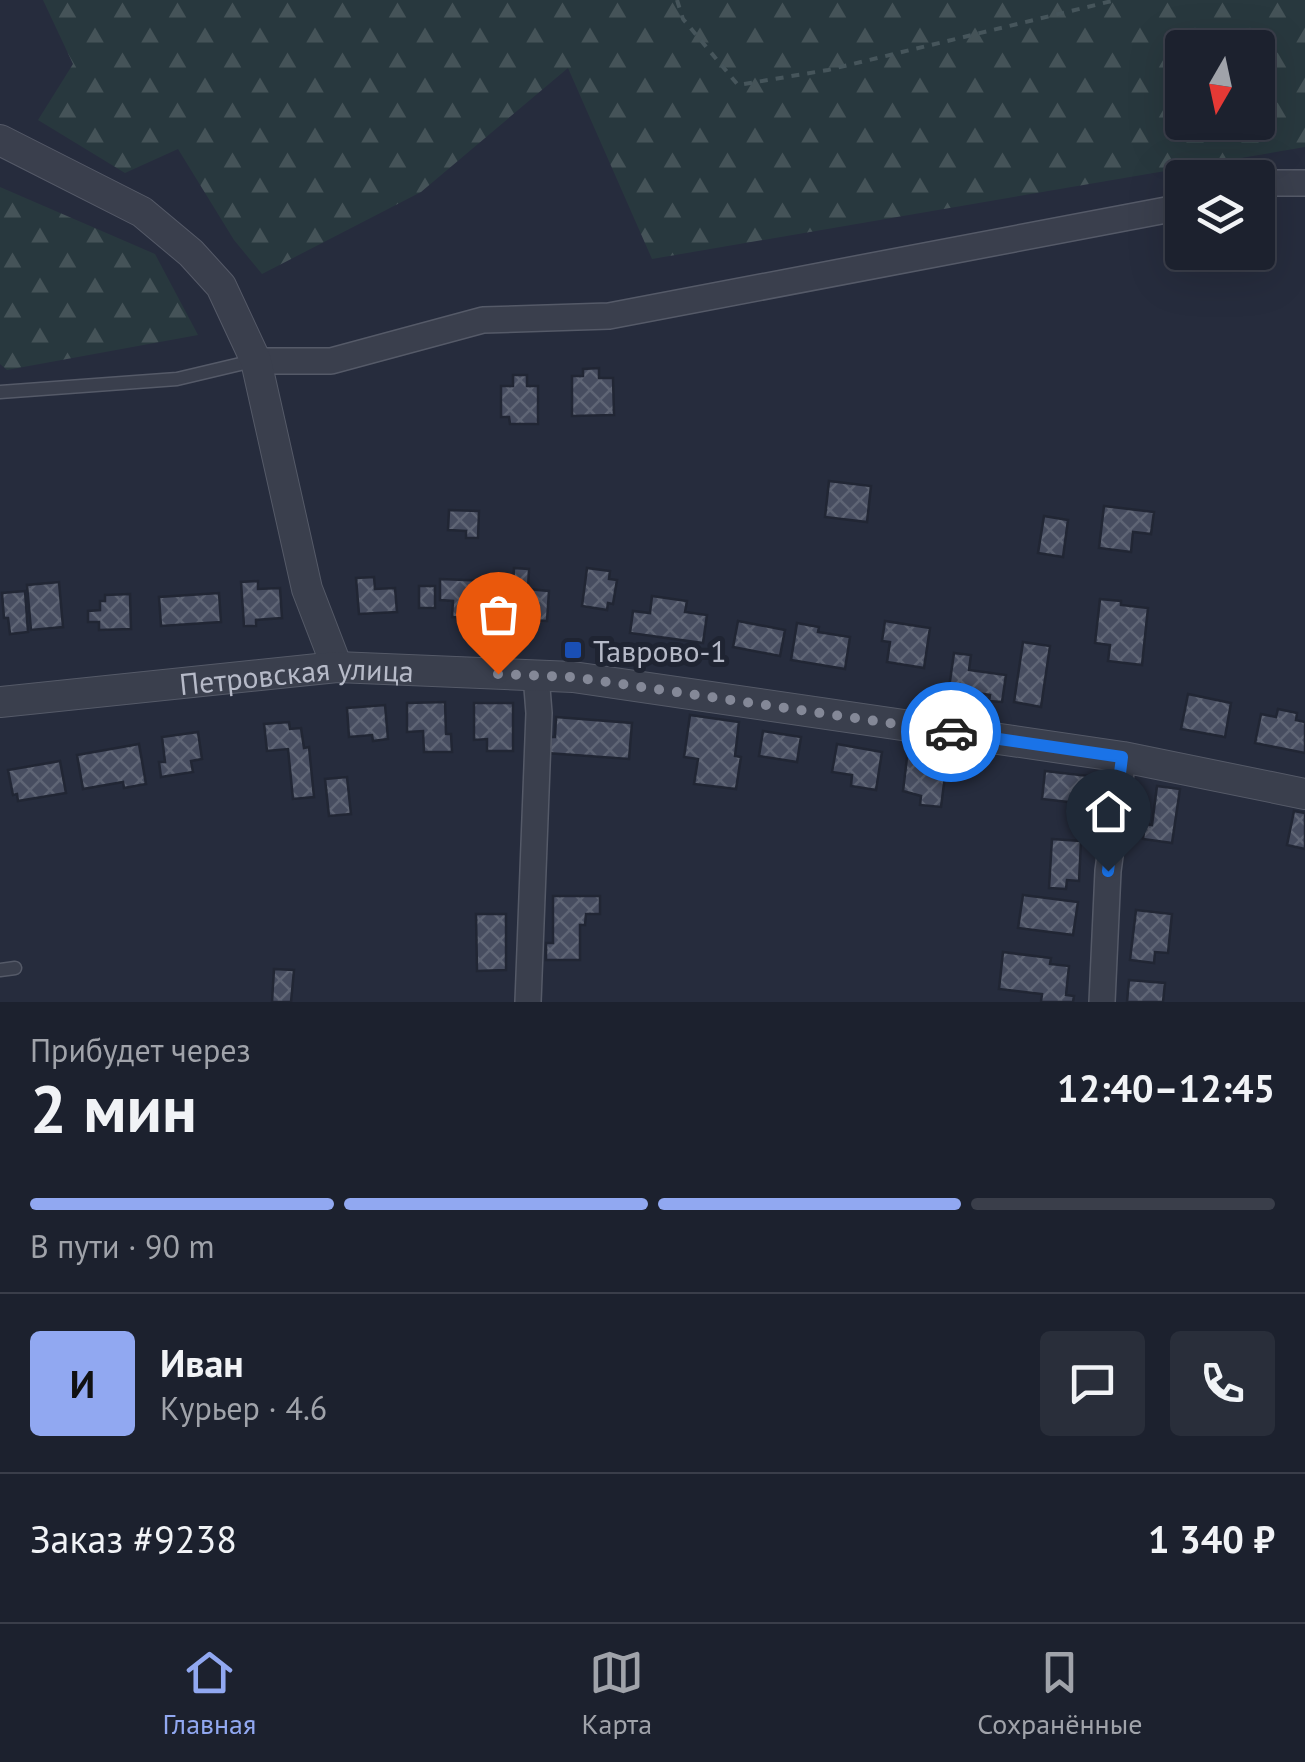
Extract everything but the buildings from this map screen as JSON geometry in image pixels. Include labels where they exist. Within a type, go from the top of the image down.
[{"type":"street","points":[[0,140],[142,212],[192,253],[220,286],[256,361],[307,590],[336,667]]},
{"type":"street","points":[[1275,183],[1305,183]]},
{"type":"street","points":[[256,361],[331,361],[483,320],[609,316],[1165,210]]},
{"type":"street","name":"Петровская улица","points":[[0,702],[336,667],[573,677],[1122,757],[1305,794]]},
{"type":"street","points":[[528,1002],[539,713],[536,675]]},
{"type":"street","points":[[1102,1002],[1108,871],[1122,757]]},
{"type":"lane","points":[[0,392],[176,379],[256,361]]},
{"type":"lane","points":[[0,970],[15,968]]},
{"type":"path","points":[[678,0],[683,19],[738,86],[828,70],[1116,0]]},
{"type":"green space","points":[[43,0],[1305,0],[1305,147],[1229,160],[1165,160],[1165,171],[652,259],[568,68],[421,192],[262,274],[234,240],[178,149],[125,173],[38,120],[73,64]]},
{"type":"green space","points":[[0,187],[155,254],[198,335],[7,370],[0,364]]},
{"type":"way so far","points":[[498,674],[573,677],[951,732]]},
{"type":"place","name":"Таврово-1","points":[[573,650]]},
{"type":"route","points":[[951,732],[1122,757],[1108,871]]}]
